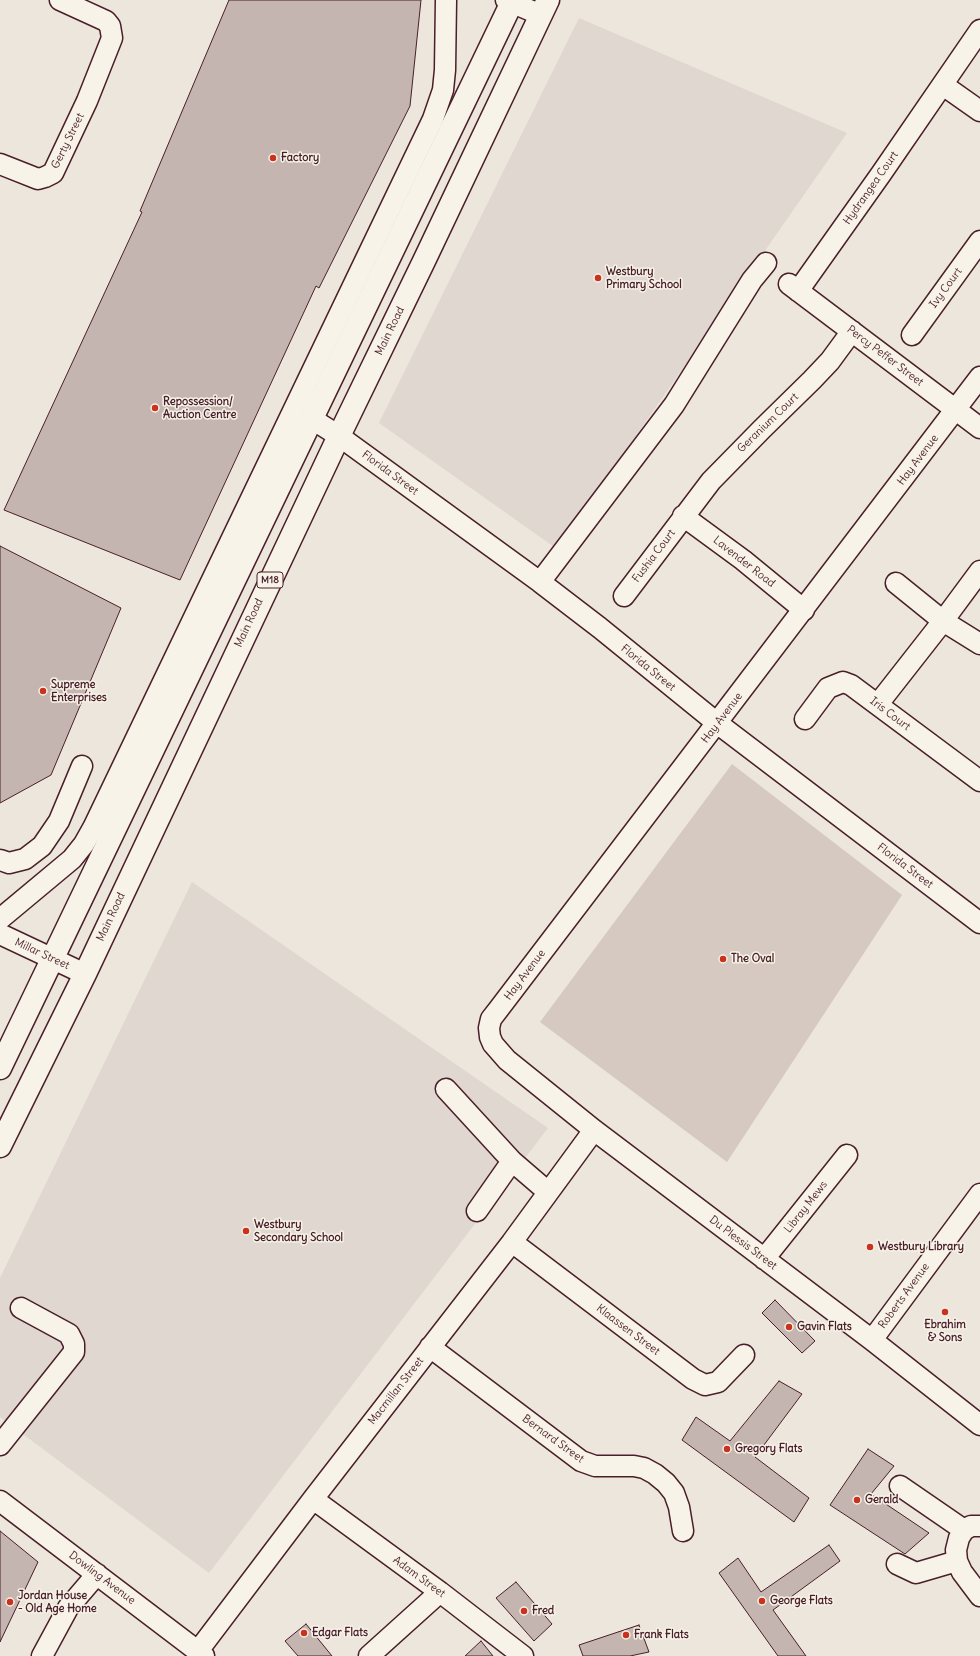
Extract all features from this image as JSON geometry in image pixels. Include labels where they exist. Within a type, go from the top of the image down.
[{"type":"main road","points":[[0,1068],[312,419],[510,1]]},
{"type":"main road","name":"Main Road","points":[[0,1146],[85,974],[338,436],[421,268],[544,7]]},
{"type":"street","name":"Gerty Street","points":[[0,164],[38,179],[53,173],[87,102],[112,38],[110,26],[102,19],[60,0]]},
{"type":"street","points":[[0,919],[72,858],[84,844],[93,828],[433,118],[443,90],[445,70],[446,0]]},
{"type":"street","points":[[510,1],[544,7]]},
{"type":"street","name":"Hydrangea Court","points":[[794,287],[943,85],[980,30]]},
{"type":"street","points":[[943,85],[980,111]]},
{"type":"street","name":"Ivy Court","points":[[912,335],[980,241]]},
{"type":"street","points":[[540,582],[674,405],[752,280],[766,263]]},
{"type":"street","name":"Percy Peffer Street","points":[[794,287],[980,428]]},
{"type":"street","name":"Geranium Court","points":[[684,516],[711,481],[830,361],[852,331]]},
{"type":"street","name":"Hay Avenue","points":[[507,1060],[493,1044],[490,1037],[489,1028],[491,1019],[980,377]]},
{"type":"street","name":"Florida Street","points":[[312,419],[338,436],[540,582],[600,628],[717,724],[980,922]]},
{"type":"street","name":"Fushia Court","points":[[624,596],[684,516]]},
{"type":"street","name":"Lavender Road","points":[[684,516],[743,560],[804,610]]},
{"type":"street","points":[[878,704],[980,571]]},
{"type":"street","points":[[896,583],[943,621],[980,644]]},
{"type":"street","name":"Iris Court","points":[[805,719],[828,688],[843,682],[852,685],[980,781]]},
{"type":"street","points":[[0,860],[9,863],[25,859],[42,846],[59,821],[82,766]]},
{"type":"street","points":[[59,821],[93,828]]},
{"type":"street","name":"Millar Street","points":[[0,934],[85,974]]},
{"type":"street","name":"Du Plessis Street","points":[[507,1060],[594,1130],[764,1259],[850,1334],[872,1340],[980,1425]]},
{"type":"street","points":[[446,1089],[512,1161],[548,1192]]},
{"type":"street","name":"Macmillan Street","points":[[201,1654],[313,1499],[512,1242],[594,1130]]},
{"type":"street","name":"Libray Mews","points":[[764,1259],[847,1155]]},
{"type":"street","points":[[477,1210],[512,1161]]},
{"type":"street","name":"Roberts Avenue","points":[[872,1340],[973,1218],[980,1194]]},
{"type":"street","name":"Klaassen Street","points":[[512,1242],[693,1379],[705,1385],[718,1382],[744,1355]]},
{"type":"street","points":[[0,1445],[74,1352],[74,1344],[69,1334],[21,1308]]},
{"type":"street","name":"Bernard Street","points":[[430,1347],[581,1461],[595,1466],[634,1466],[644,1468],[655,1474],[666,1483],[674,1493],[679,1507],[683,1531]]},
{"type":"street","points":[[900,1486],[972,1528],[958,1538],[956,1550],[957,1562],[962,1572],[980,1596]]},
{"type":"street","name":"Adam Street","points":[[313,1499],[440,1592],[523,1656]]},
{"type":"street","name":"Dowling Avenue","points":[[0,1501],[201,1654]]},
{"type":"street","points":[[897,1564],[916,1573],[957,1562]]},
{"type":"street","points":[[42,1656],[68,1608],[97,1574]]},
{"type":"street","points":[[369,1656],[440,1592]]},
{"type":"shaded area","name":"Westbury Primary School","points":[[579,18],[847,133],[557,549],[379,423]]},
{"type":"shaded area","name":"The Oval","points":[[732,764],[902,895],[727,1162],[540,1022]]},
{"type":"shaded area","name":"Westbury Secondary School","points":[[192,882],[548,1128],[209,1573],[0,1417],[0,1278]]},
{"type":"building","points":[[229,0],[421,0],[410,106],[319,288],[316,286],[180,580],[4,510],[142,212],[140,211]]},
{"type":"building","name":"Supreme Enterprises","points":[[0,546],[121,608],[51,775],[0,803]]},
{"type":"building","name":"Gavin Flats","points":[[775,1300],[815,1341],[802,1353],[762,1313]]},
{"type":"building","name":"Gregory Flats","points":[[779,1381],[802,1394],[755,1457],[809,1498],[794,1522],[682,1440],[696,1417],[730,1441]]},
{"type":"building","name":"Gerald","points":[[868,1449],[894,1466],[871,1494],[929,1533],[905,1554],[830,1505]]},
{"type":"building","name":"Jordan House - Old Age Home","points":[[0,1531],[38,1562],[0,1642]]},
{"type":"building","name":"George Flats","points":[[829,1545],[840,1561],[773,1610],[806,1656],[778,1656],[719,1573],[738,1558],[761,1592]]},
{"type":"building","name":"Fred","points":[[516,1582],[552,1624],[534,1641],[496,1598]]},
{"type":"building","name":"Edgar Flats","points":[[306,1624],[332,1656],[298,1656],[285,1641]]},
{"type":"building","name":"Frank Flats","points":[[639,1625],[649,1652],[630,1656],[583,1656],[579,1645]]},
{"type":"building","points":[[481,1641],[493,1656],[465,1656]]},
{"type":"place","name":"Factory","points":[[273,158]]},
{"type":"place","name":"Westbury Primary School","points":[[598,278]]},
{"type":"place","name":"Repossession/ Auction Centre","points":[[155,408]]},
{"type":"place","name":"Supreme Enterprises","points":[[43,691]]},
{"type":"place","name":"The Oval","points":[[723,959]]},
{"type":"place","name":"Westbury Secondary School","points":[[246,1231]]},
{"type":"place","name":"Westbury Library","points":[[870,1247]]},
{"type":"place","name":"Ebrahim & Sons","points":[[945,1312]]},
{"type":"place","name":"Gavin Flats","points":[[789,1327]]},
{"type":"place","name":"Gregory Flats","points":[[727,1449]]},
{"type":"place","name":"Gerald","points":[[857,1500]]},
{"type":"place","name":"George Flats","points":[[762,1601]]},
{"type":"place","name":"Jordan House - Old Age Home","points":[[10,1602]]},
{"type":"place","name":"Fred","points":[[524,1611]]},
{"type":"place","name":"Edgar Flats","points":[[304,1633]]},
{"type":"place","name":"Frank Flats","points":[[626,1635]]}]
